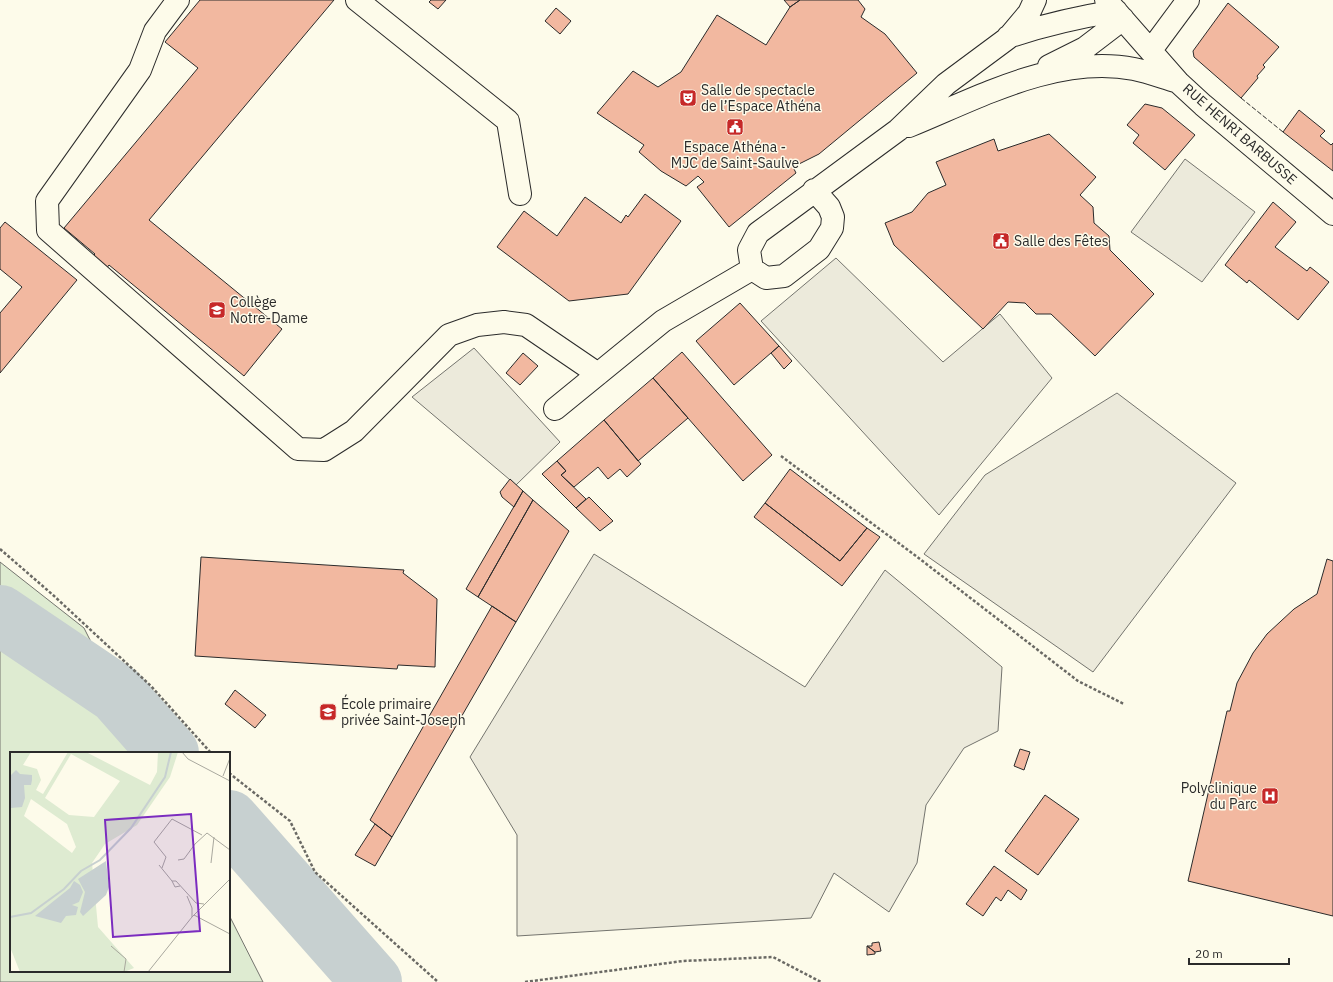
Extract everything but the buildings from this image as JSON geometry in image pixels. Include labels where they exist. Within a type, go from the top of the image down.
[{"type":"street","points":[[178,0],[155,31],[140,70],[47,201],[48,230],[298,449],[324,450],[354,432],[449,335],[477,325],[504,322],[526,325],[598,374]]},
{"type":"street","points":[[357,0],[508,121],[520,194]]},
{"type":"street","points":[[814,190],[829,207],[833,217],[832,228],[819,249],[784,276],[766,278],[752,269],[749,250],[758,233],[814,190],[898,130],[946,84],[1008,38],[1021,24],[1035,0]]},
{"type":"street","points":[[1151,50],[1188,0]]},
{"type":"street","points":[[1008,38],[1039,26],[1115,10]]},
{"type":"street","points":[[898,130],[1025,79],[1085,48],[1115,10]]},
{"type":"street","name":"RUE HENRI BARBUSSE","points":[[1115,10],[1178,82],[1221,121],[1333,214]]},
{"type":"street","points":[[1025,79],[1069,68],[1098,67],[1133,69],[1178,82]]},
{"type":"street","points":[[555,409],[663,321],[752,269]]},
{"type":"path","points":[[781,456],[916,556],[1078,681],[1124,704]]},
{"type":"path","points":[[0,549],[54,595],[151,686],[210,752]]},
{"type":"path","points":[[230,774],[290,821],[315,872],[438,982]]},
{"type":"path","points":[[525,982],[683,961],[773,957],[820,982]]},
{"type":"green space","points":[[0,562],[84,628],[146,752],[10,752],[10,972],[230,972],[230,917],[263,982],[0,982]]},
{"type":"shaded area","points":[[1185,159],[1255,212],[1202,282],[1131,232]]},
{"type":"shaded area","points":[[836,258],[943,362],[1000,314],[1052,378],[939,515],[761,321]]},
{"type":"shaded area","points":[[474,348],[560,442],[516,485],[412,397]]},
{"type":"shaded area","points":[[1117,393],[1236,483],[1093,672],[924,554],[985,475]]},
{"type":"shaded area","points":[[594,554],[805,687],[885,570],[1002,667],[998,731],[964,748],[926,805],[917,863],[889,912],[834,873],[811,918],[517,936],[517,835],[470,757]]},
{"type":"waterway","points":[[0,615],[117,694],[168,752]]},
{"type":"waterway","points":[[230,821],[372,982]]},
{"type":"fence","points":[[1241,98],[1283,132]]},
{"type":"place","name":"Salle de spectacle de l’Espace Athéna","points":[[688,98]]},
{"type":"place","name":"Espace Athéna - MJC de Saint-Saulve","points":[[735,127]]},
{"type":"place","name":"Salle des Fêtes","points":[[1001,241]]},
{"type":"place","name":"Collège Notre-Dame","points":[[217,310]]},
{"type":"place","name":"École primaire privée Saint-Joseph","points":[[328,712]]},
{"type":"place","name":"Polyclinique du Parc","points":[[1270,796]]}]
